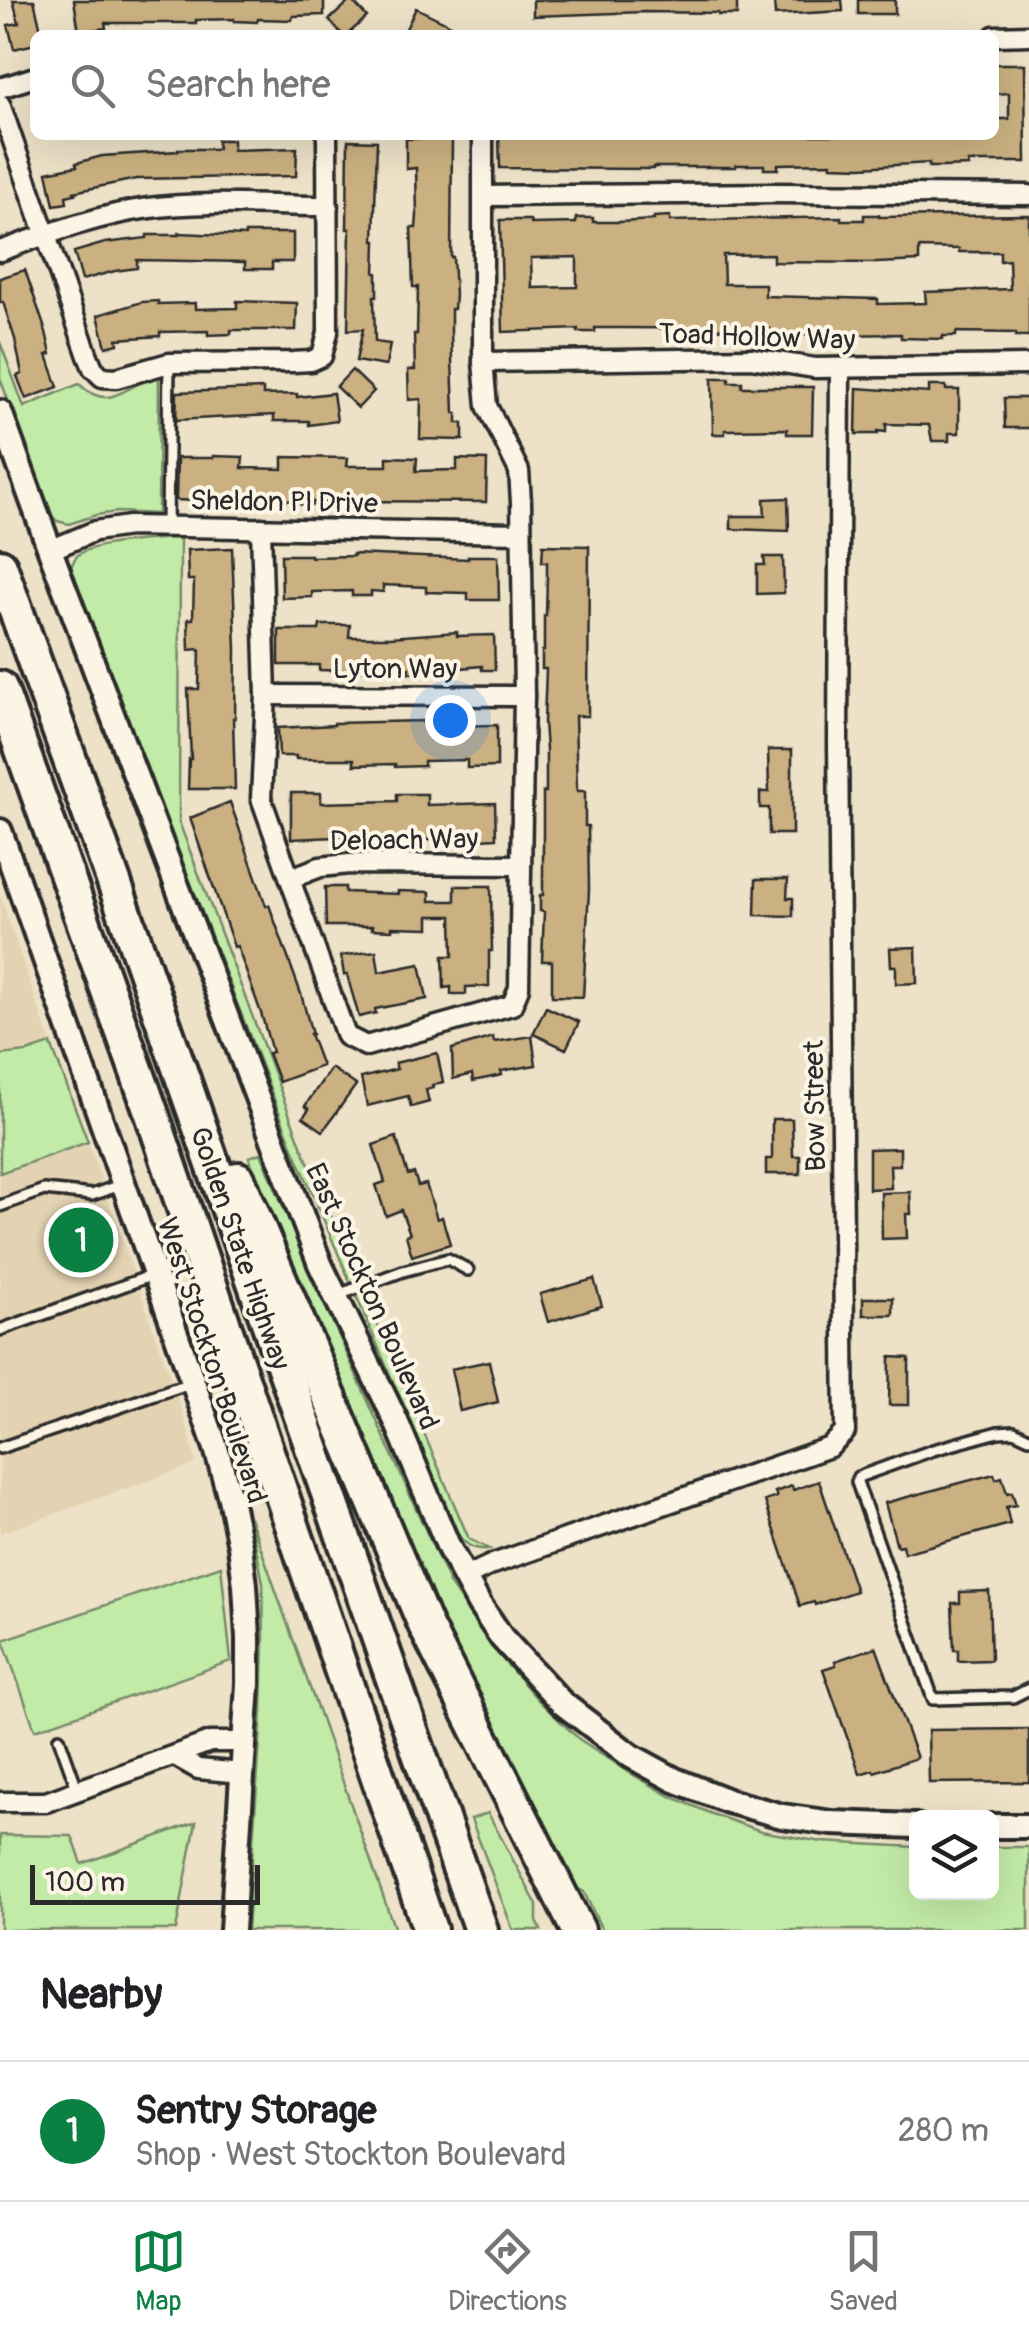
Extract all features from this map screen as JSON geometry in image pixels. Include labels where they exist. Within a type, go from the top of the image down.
[{"type":"highway","name":"Golden State Highway","points":[[0,566],[481,1930]]},
{"type":"highway","name":"Golden State Highway","points":[[0,688],[153,1117],[430,1930]]},
{"type":"highway","points":[[115,885],[425,1624],[578,1930]]},
{"type":"street","points":[[999,36],[1029,36]]},
{"type":"street","points":[[0,88],[30,78]]},
{"type":"street","points":[[0,104],[93,368],[102,377],[116,378],[168,363],[292,362],[322,356],[328,332],[327,140]]},
{"type":"street","points":[[261,528],[266,696],[261,798],[346,1036],[366,1046],[512,1006],[519,988],[524,696],[519,471],[486,406],[483,140]]},
{"type":"street","points":[[485,196],[1029,196]]},
{"type":"street","points":[[0,252],[46,234],[150,208],[328,206]]},
{"type":"street","name":"Toad Hollow Way","points":[[483,362],[752,358],[815,368],[1029,365]]},
{"type":"street","name":"Bow Street","points":[[463,1578],[492,1564],[830,1447],[844,1432],[838,743],[840,368]]},
{"type":"street","name":"East Stockton Boulevard","points":[[0,412],[320,1264],[396,1421],[463,1578],[502,1638],[530,1671],[562,1703],[631,1756],[675,1780],[728,1801],[782,1816],[832,1823],[909,1826]]},
{"type":"street","name":"Sheldon Pl Drive","points":[[50,550],[94,531],[129,526],[521,533]]},
{"type":"street","name":"Lyton Way","points":[[266,696],[524,696]]},
{"type":"street","name":"West Stockton Boulevard","points":[[0,831],[216,1448],[223,1500],[246,1585],[248,1684],[232,1930]]},
{"type":"street","name":"Deloach Way","points":[[290,878],[320,866],[348,864],[521,864]]},
{"type":"street","points":[[0,1802],[46,1802],[210,1742],[244,1742]]},
{"type":"street","points":[[175,1756],[198,1769],[242,1773]]},
{"type":"street","points":[[999,1826],[1029,1826]]},
{"type":"lane","points":[[167,527],[168,363]]},
{"type":"lane","points":[[0,1206],[44,1190],[92,1195],[123,1184]]},
{"type":"lane","points":[[336,1296],[448,1259],[468,1270]]},
{"type":"lane","points":[[0,1330],[155,1274]]},
{"type":"lane","points":[[0,1448],[193,1382]]},
{"type":"lane","points":[[1029,1438],[1014,1431],[998,1432],[900,1462],[858,1477],[856,1482],[933,1699],[1013,1698],[1029,1689]]},
{"type":"lane","points":[[59,1738],[78,1790]]},
{"type":"shaded area","points":[[0,896],[51,1044],[0,1055]]},
{"type":"shaded area","points":[[88,1142],[187,1425],[196,1464],[0,1533],[0,1173]]},
{"type":"green space","points":[[0,342],[24,407],[79,384],[91,393],[110,397],[159,377],[158,514],[118,512],[69,524],[57,521],[49,513],[0,378]]},
{"type":"green space","points":[[180,538],[179,822],[301,1145],[469,1539],[489,1549],[472,1547],[459,1536],[293,1148],[70,571],[77,556],[96,547]]},
{"type":"green space","points":[[51,1044],[88,1142],[0,1173],[0,1055]]},
{"type":"green space","points":[[261,1153],[450,1585],[492,1647],[539,1701],[579,1739],[630,1773],[712,1814],[761,1831],[822,1842],[909,1847],[909,1900],[999,1900],[999,1847],[1029,1847],[1029,1930],[602,1930],[584,1892],[570,1885],[522,1798],[338,1398],[249,1157]]},
{"type":"green space","points":[[250,1517],[395,1930],[247,1930],[264,1642],[263,1583]]},
{"type":"green space","points":[[221,1566],[231,1661],[35,1730],[3,1640]]},
{"type":"green space","points":[[488,1813],[537,1905],[541,1930],[513,1930],[471,1819]]},
{"type":"green space","points":[[196,1822],[176,1930],[0,1930],[0,1835],[72,1836],[82,1864]]},
{"type":"building","points":[[13,0],[34,0],[41,30],[30,30],[30,45],[14,49],[8,25],[19,23]]},
{"type":"building","points":[[74,0],[324,0],[324,15],[293,16],[292,20],[105,23],[106,28],[79,30]]},
{"type":"building","points":[[351,0],[367,17],[353,30],[338,30],[329,20]]},
{"type":"building","points":[[533,0],[737,0],[737,15],[645,12],[533,16]]},
{"type":"building","points":[[774,0],[842,0],[843,11],[775,15]]},
{"type":"building","points":[[858,0],[895,0],[895,14],[858,14]]},
{"type":"building","points":[[416,8],[451,25],[448,30],[405,30]]},
{"type":"building","points":[[999,64],[1025,64],[1026,162],[968,162],[969,166],[942,167],[929,167],[929,163],[861,167],[778,164],[778,169],[764,169],[764,165],[500,168],[499,140],[999,140],[999,119],[1009,119],[1009,93],[999,94]]},
{"type":"building","points":[[217,140],[233,140],[233,150],[297,148],[296,176],[136,179],[74,192],[66,196],[67,203],[54,205],[47,172],[102,156],[218,149]]},
{"type":"building","points":[[348,140],[377,141],[375,342],[390,344],[386,366],[356,361],[363,329],[348,330]]},
{"type":"building","points":[[406,140],[452,140],[451,257],[455,294],[451,333],[454,413],[457,423],[463,423],[463,440],[420,439],[421,399],[409,400],[408,370],[415,370],[418,287],[413,287],[411,228],[416,228],[416,168],[406,169]]},
{"type":"building","points":[[864,215],[1029,215],[1029,336],[956,332],[956,336],[943,339],[901,338],[901,334],[825,337],[788,335],[770,329],[503,332],[500,220],[530,220],[531,224],[576,223],[576,218],[593,218],[593,222],[619,222],[670,216],[670,221],[841,217],[864,220]],"holes":[[[919,248],[1000,252],[1000,261],[1009,260],[1010,289],[925,292],[926,303],[878,304],[878,299],[765,296],[765,284],[724,284],[723,255],[773,254],[773,262],[877,263],[919,261]],[[577,257],[577,287],[532,288],[531,258]]]},
{"type":"building","points":[[293,233],[293,262],[272,262],[272,269],[245,269],[245,262],[137,260],[137,268],[82,280],[74,252],[147,235]]},
{"type":"building","points":[[25,270],[46,332],[51,354],[47,355],[58,387],[26,399],[17,376],[22,374],[15,339],[3,302],[0,303],[0,278]]},
{"type":"building","points":[[158,301],[195,303],[195,309],[237,308],[237,301],[297,303],[296,330],[231,330],[231,334],[208,335],[208,331],[160,332],[160,336],[117,339],[118,344],[106,347],[98,315]]},
{"type":"building","points":[[352,370],[374,391],[358,408],[336,387]]},
{"type":"building","points":[[712,378],[729,378],[729,382],[742,382],[742,387],[813,387],[812,434],[787,434],[787,429],[725,430],[725,434],[713,434]]},
{"type":"building","points":[[929,386],[959,390],[959,433],[949,433],[949,441],[932,441],[929,425],[886,424],[886,432],[856,434],[857,388],[929,393]]},
{"type":"building","points":[[263,389],[263,395],[297,397],[333,393],[337,421],[309,425],[309,421],[274,421],[274,415],[176,420],[177,392]]},
{"type":"building","points":[[1004,398],[1029,398],[1029,428],[1005,428]]},
{"type":"building","points":[[243,457],[242,468],[283,469],[283,457],[348,458],[347,466],[387,466],[387,457],[417,458],[416,471],[457,470],[457,459],[487,460],[486,502],[347,501],[312,505],[282,498],[258,498],[258,504],[176,500],[177,458]]},
{"type":"building","points":[[788,498],[789,531],[731,529],[731,516],[765,516],[764,499]]},
{"type":"building","points":[[543,545],[589,546],[588,716],[575,716],[577,791],[585,791],[588,826],[583,997],[552,996],[552,961],[542,961],[546,669],[542,669],[542,651],[547,576],[547,562],[542,562]]},
{"type":"building","points":[[232,548],[235,789],[188,789],[188,689],[199,689],[200,649],[189,650],[188,619],[193,619],[194,580],[188,580],[187,550]]},
{"type":"building","points":[[281,555],[468,559],[498,556],[499,600],[468,600],[468,593],[383,585],[383,592],[371,591],[371,596],[352,596],[352,591],[282,598]]},
{"type":"building","points":[[764,557],[783,557],[784,593],[757,594],[757,565],[765,565]]},
{"type":"building","points":[[320,625],[350,625],[349,637],[457,632],[457,636],[494,635],[495,670],[482,670],[482,666],[409,673],[409,668],[352,671],[319,670],[319,665],[279,665],[279,630],[319,630]]},
{"type":"building","points":[[446,722],[446,726],[497,725],[497,767],[467,768],[467,760],[424,761],[424,766],[395,767],[354,765],[354,759],[279,756],[278,728]]},
{"type":"building","points":[[768,750],[792,750],[792,834],[769,834],[769,808],[760,808],[760,792],[769,792]]},
{"type":"building","points":[[291,793],[321,793],[321,803],[397,801],[397,794],[427,794],[427,805],[495,803],[496,838],[291,839]]},
{"type":"building","points":[[230,802],[301,994],[322,1066],[279,1082],[268,1053],[272,1052],[261,1013],[190,818]]},
{"type":"building","points":[[756,879],[788,879],[787,898],[793,898],[793,916],[755,915]]},
{"type":"building","points":[[455,886],[491,886],[489,986],[466,987],[466,994],[451,994],[451,987],[444,988],[443,956],[453,956],[452,916],[429,916],[429,928],[326,926],[325,887],[345,887],[345,892],[430,892],[430,901],[455,901]]},
{"type":"building","points":[[916,947],[917,983],[896,984],[890,948]]},
{"type":"building","points":[[376,951],[379,972],[420,964],[427,999],[375,1009],[376,1013],[359,1017],[341,956]]},
{"type":"building","points":[[546,1007],[579,1022],[566,1049],[533,1034]]},
{"type":"building","points":[[532,1036],[536,1065],[473,1081],[472,1074],[453,1079],[452,1049],[493,1037],[494,1042]]},
{"type":"building","points":[[437,1053],[443,1082],[426,1090],[429,1102],[411,1107],[408,1096],[367,1106],[361,1078],[397,1069],[395,1063]]},
{"type":"building","points":[[331,1068],[356,1085],[323,1131],[303,1117],[309,1109],[305,1106]]},
{"type":"building","points":[[772,1119],[792,1119],[793,1156],[800,1156],[800,1174],[766,1174],[766,1159],[772,1159]]},
{"type":"building","points":[[396,1137],[408,1175],[414,1173],[418,1186],[426,1184],[450,1244],[412,1256],[406,1235],[410,1234],[401,1210],[386,1216],[376,1185],[385,1182],[373,1145]]},
{"type":"building","points":[[900,1148],[900,1165],[890,1165],[891,1188],[869,1189],[869,1149]]},
{"type":"building","points":[[910,1192],[907,1238],[882,1239],[881,1193]]},
{"type":"building","points":[[594,1279],[602,1306],[548,1322],[540,1294]]},
{"type":"building","points":[[863,1298],[893,1298],[893,1315],[863,1315]]},
{"type":"building","points":[[890,1357],[909,1358],[909,1405],[889,1405]]},
{"type":"building","points":[[489,1361],[498,1402],[460,1411],[451,1369]]},
{"type":"building","points":[[994,1474],[996,1479],[1002,1477],[1007,1493],[1012,1492],[1016,1505],[1006,1507],[1010,1524],[904,1553],[902,1545],[897,1546],[885,1503]]},
{"type":"building","points":[[819,1481],[856,1591],[800,1606],[765,1501],[777,1497],[775,1492]]},
{"type":"building","points":[[989,1591],[991,1660],[958,1661],[952,1603],[960,1603],[960,1592]]},
{"type":"building","points":[[876,1647],[917,1758],[860,1774],[823,1669]]},
{"type":"building","points":[[1029,1729],[1029,1782],[929,1783],[928,1730]]},
{"type":"place","name":"Sentry Storage","points":[[81,1240]]}]
